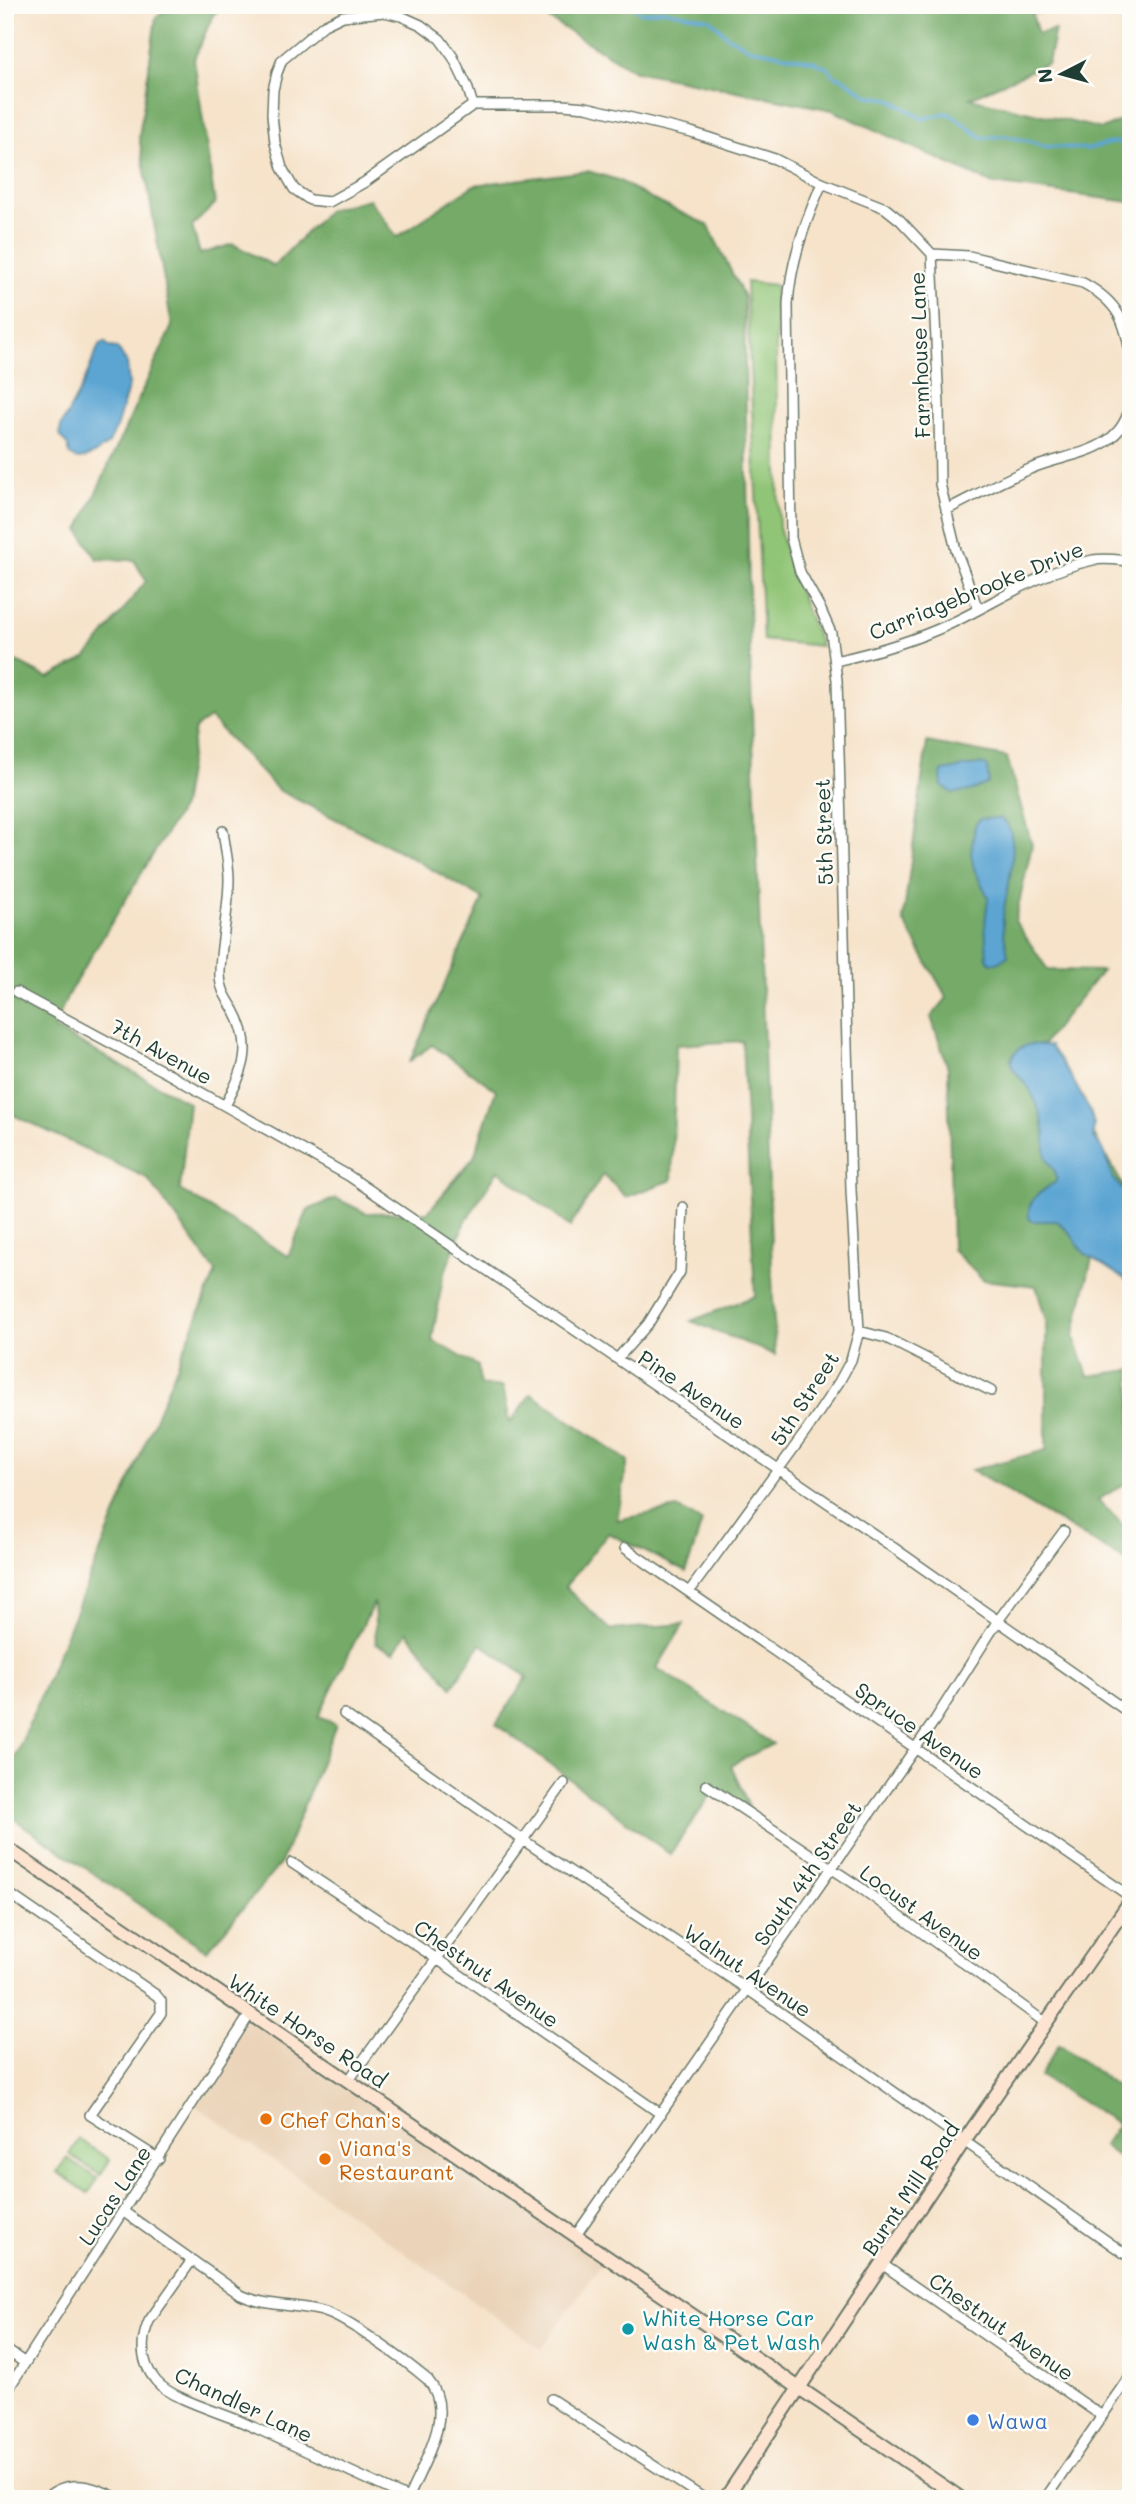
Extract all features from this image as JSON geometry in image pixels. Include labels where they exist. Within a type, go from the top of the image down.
[{"type":"main road","name":"White Horse Road","points":[[5,1847],[962,2499]]},
{"type":"main road","name":"Burnt Mill Road","points":[[725,2499],[964,2141],[1131,1898]]},
{"type":"street","points":[[383,12],[401,16],[440,39],[453,57],[473,105],[365,182],[329,202],[310,201],[294,189],[282,169],[275,143],[273,90],[282,60],[324,25],[352,14],[383,12]]},
{"type":"street","name":"Farmhouse Lane","points":[[473,105],[586,107],[691,132],[775,159],[822,183],[885,208],[932,254],[940,484],[956,550],[978,609]]},
{"type":"street","name":"5th Street","points":[[689,1592],[839,1382],[854,1353],[859,1331],[851,1190],[835,661],[831,633],[800,572],[791,538],[790,278],[803,228],[822,183]]},
{"type":"street","points":[[932,254],[969,256],[1083,283],[1099,292],[1122,317],[1131,360]]},
{"type":"street","points":[[946,510],[1032,468],[1092,451],[1121,427],[1131,400]]},
{"type":"street","name":"Carriagebrooke Drive","points":[[835,661],[904,643],[1024,585],[1068,568],[1096,559],[1131,561]]},
{"type":"street","name":"7th Avenue","points":[[16,992],[225,1106],[242,1073],[245,1040],[241,1022],[221,987],[220,971],[229,877],[223,831]]},
{"type":"street","name":"Pine Avenue","points":[[225,1106],[349,1177],[1131,1714]]},
{"type":"street","points":[[617,1359],[648,1324],[680,1272],[683,1207]]},
{"type":"street","points":[[859,1331],[887,1338],[991,1391]]},
{"type":"street","name":"South 4th Street","points":[[576,2235],[915,1749],[997,1622],[1064,1531]]},
{"type":"street","name":"Spruce Avenue","points":[[625,1548],[1131,1898]]},
{"type":"street","name":"Walnut Avenue","points":[[344,1714],[523,1840],[747,1989],[1131,2258]]},
{"type":"street","points":[[349,2080],[564,1783]]},
{"type":"street","name":"Locust Avenue","points":[[706,1785],[831,1868],[1046,2023]]},
{"type":"street","name":"Chestnut Avenue","points":[[292,1863],[437,1959],[661,2114]]},
{"type":"street","points":[[5,1891],[161,2001],[161,2013],[90,2115],[159,2159]]},
{"type":"street","name":"Lucas Lane","points":[[5,2394],[250,2014]]},
{"type":"street","points":[[124,2212],[249,2299],[331,2314],[428,2380],[439,2399],[439,2427],[408,2499]]},
{"type":"street","name":"Chandler Lane","points":[[192,2260],[144,2332],[143,2353],[149,2372],[157,2382],[164,2388],[408,2499]]},
{"type":"street","name":"Chestnut Avenue","points":[[882,2264],[1102,2416]]},
{"type":"street","points":[[5,2349],[26,2362]]},
{"type":"street","points":[[1045,2499],[1131,2374]]},
{"type":"street","points":[[551,2399],[705,2499]]},
{"type":"street","points":[[44,2499],[51,2493],[73,2484],[93,2487],[120,2499]]},
{"type":"shaded area","points":[[250,2014],[607,2256],[541,2349],[194,2104]]},
{"type":"green space","points":[[173,5],[226,5],[213,15],[194,59],[215,204],[192,226],[200,254],[233,244],[274,266],[328,210],[369,199],[397,237],[474,185],[588,171],[618,180],[649,198],[708,225],[744,297],[750,655],[775,1355],[691,1321],[755,1296],[742,1041],[676,1045],[672,1180],[626,1197],[603,1174],[570,1227],[498,1170],[464,1224],[443,1277],[432,1340],[478,1366],[480,1385],[503,1387],[510,1423],[531,1394],[628,1461],[617,1520],[677,1508],[702,1522],[686,1572],[608,1533],[565,1587],[611,1630],[684,1624],[657,1668],[773,1744],[731,1765],[749,1807],[713,1792],[670,1854],[496,1724],[527,1677],[481,1644],[452,1687],[407,1632],[394,1652],[376,1644],[374,1602],[318,1717],[336,1724],[281,1863],[207,1951],[5,1813],[5,1782],[216,1272],[147,1178],[5,1111],[5,656],[48,678],[86,658],[146,581],[134,560],[97,559],[79,530],[172,326],[139,137],[156,17]],"holes":[[[210,718],[278,790],[401,852],[483,899],[410,1061],[432,1045],[496,1090],[474,1157],[428,1212],[366,1213],[336,1198],[308,1210],[288,1256],[180,1190],[189,1103],[53,1028],[70,991],[182,807],[195,728]]]},
{"type":"green space","points":[[526,5],[1071,5],[1032,14],[1038,34],[1055,30],[1048,63],[970,98],[1102,129],[1131,116],[1131,202],[993,184],[832,110],[635,71]]},
{"type":"green space","points":[[746,282],[775,285],[779,527],[791,572],[821,646],[763,640]]},
{"type":"green space","points":[[927,742],[1007,757],[1032,845],[1015,921],[1048,970],[1102,971],[1043,1044],[1131,1200],[1131,1277],[1092,1258],[1074,1336],[1088,1376],[1131,1370],[1131,1480],[1098,1500],[1131,1533],[1131,1564],[971,1470],[1046,1450],[1046,1321],[1036,1286],[983,1280],[952,1249],[948,1068],[931,1017],[947,998],[903,920]]},
{"type":"green space","points":[[1059,2044],[1131,2097],[1131,2165],[1103,2146],[1118,2124],[1040,2076]]},
{"type":"green space","points":[[79,2139],[110,2160],[100,2175],[69,2154]]},
{"type":"green space","points":[[67,2158],[98,2179],[88,2193],[57,2172]]},
{"type":"water","points":[[105,342],[109,347],[117,348],[127,363],[129,385],[109,443],[96,453],[77,459],[70,455],[68,446],[60,436],[61,426],[82,387],[99,345]]},
{"type":"water","points":[[981,764],[987,766],[989,783],[970,791],[953,793],[942,786],[943,771]]},
{"type":"water","points":[[1000,818],[1008,826],[1013,850],[1003,918],[1008,956],[997,963],[991,963],[987,959],[985,923],[988,897],[974,869],[971,853],[975,825],[980,819]]},
{"type":"water","points":[[1031,1044],[1050,1046],[1073,1080],[1091,1113],[1093,1137],[1103,1149],[1113,1178],[1131,1201],[1131,1283],[1084,1253],[1070,1233],[1057,1221],[1032,1221],[1029,1218],[1033,1201],[1056,1182],[1055,1171],[1046,1157],[1045,1132],[1038,1108],[1029,1088],[1011,1064],[1016,1052]]},
{"type":"waterway","points":[[632,5],[642,13],[663,10],[710,19],[727,36],[749,48],[813,61],[869,96],[890,99],[923,119],[946,113],[952,115],[982,138],[1004,136],[1042,146],[1087,149],[1115,142],[1131,146]]},
{"type":"place","name":"Chef Chan's","points":[[266,2119]]},
{"type":"place","name":"Viana's Restaurant","points":[[325,2159]]},
{"type":"place","name":"White Horse Car Wash & Pet Wash","points":[[628,2329]]},
{"type":"place","name":"Wawa","points":[[973,2420]]}]
